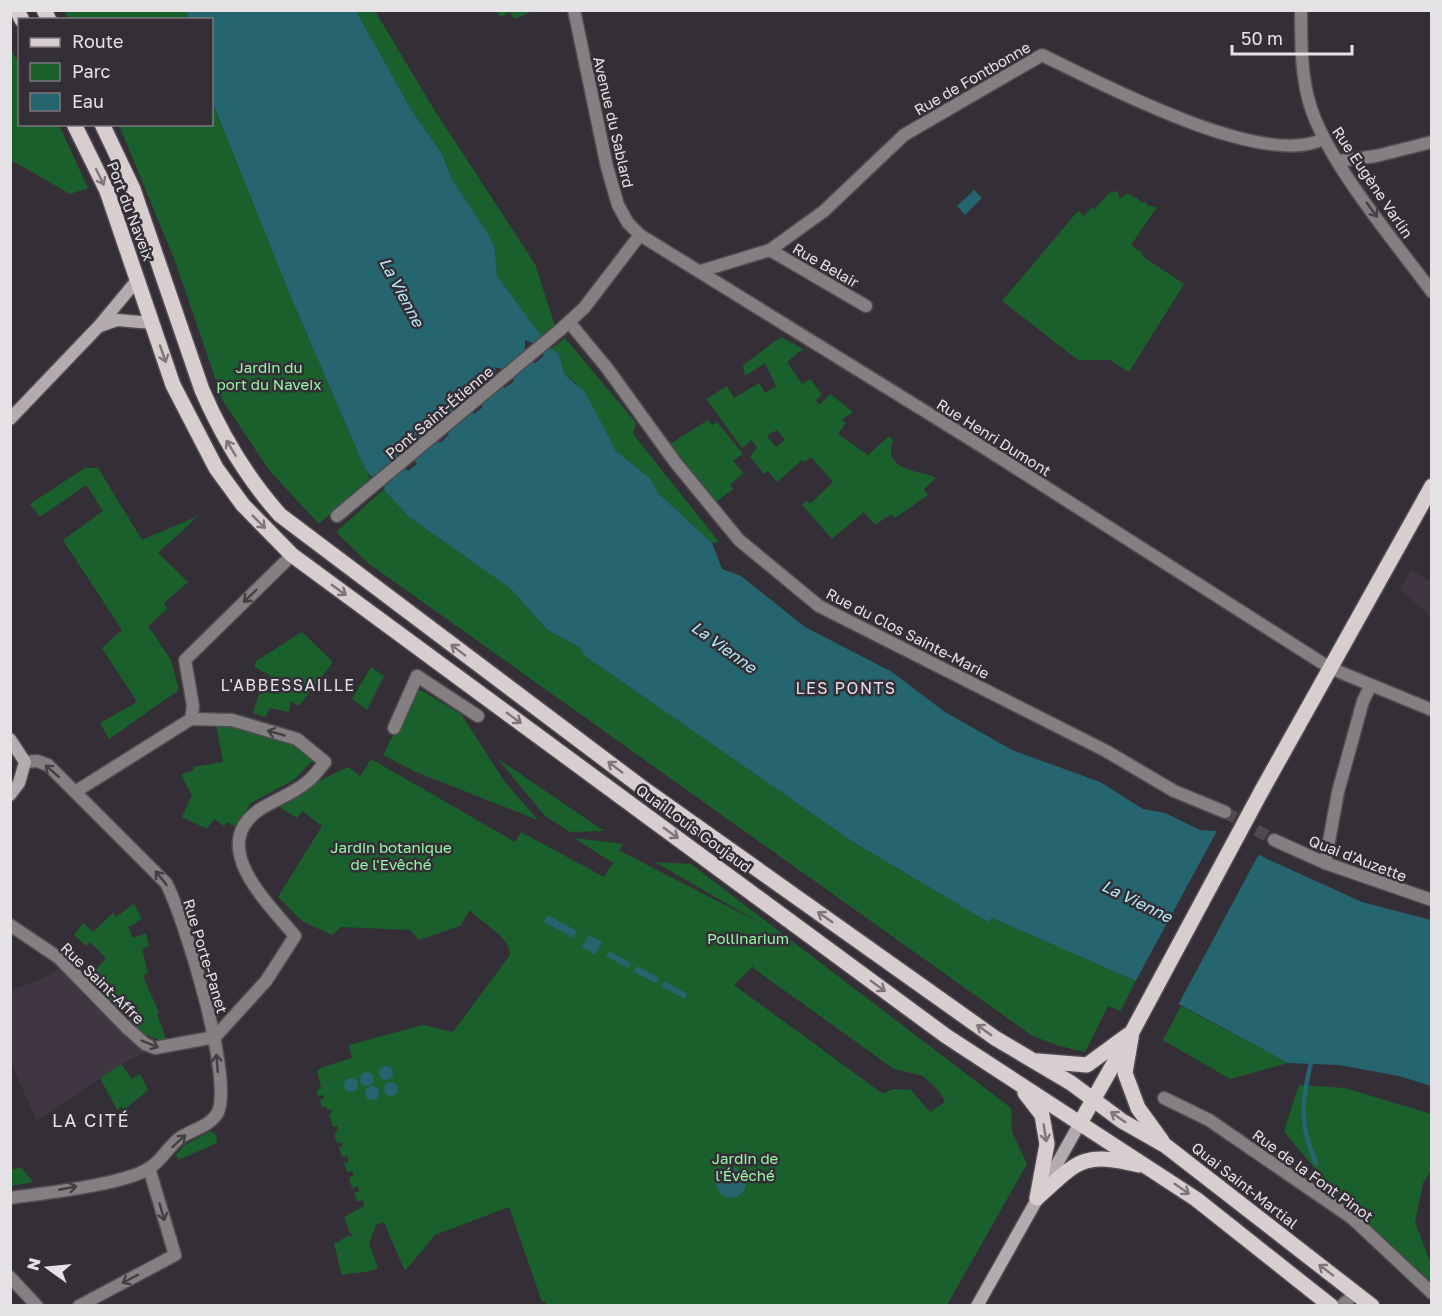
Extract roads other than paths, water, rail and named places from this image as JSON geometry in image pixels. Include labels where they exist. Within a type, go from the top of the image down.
[{"type":"main road","name":"Port du Naveix","points":[[75,126],[107,191],[153,323]]},
{"type":"main road","name":"Port du Naveix","points":[[103,126],[133,189],[202,390],[216,423],[258,491],[280,515],[309,540]]},
{"type":"main road","points":[[10,419],[98,327],[138,279]]},
{"type":"main road","points":[[98,327],[117,320],[153,323]]},
{"type":"main road","name":"Quai Louis Goujaud","points":[[153,323],[173,385],[216,468],[243,505],[292,555],[946,1036],[1080,1123]]},
{"type":"main road","points":[[976,1305],[1132,1032],[1261,792],[1431,486]]},
{"type":"main road","name":"Quai Louis Goujaud","points":[[309,540],[640,786],[995,1038],[1034,1060],[1093,1099]]},
{"type":"main road","points":[[10,739],[25,762],[20,783],[10,795]]},
{"type":"main road","points":[[1034,1060],[1087,1065],[1132,1032]]},
{"type":"main road","points":[[1132,1032],[1125,1073],[1138,1108],[1166,1146]]},
{"type":"main road","points":[[1018,1084],[1042,1115],[1047,1144],[1037,1198]]},
{"type":"main road","name":"Quai Saint-Martial","points":[[1093,1099],[1122,1121],[1166,1146],[1372,1305]]},
{"type":"main road","points":[[1080,1123],[1196,1199],[1331,1305]]},
{"type":"main road","points":[[1037,1198],[1075,1164],[1098,1157],[1151,1168]]},
{"type":"main road","points":[[970,1305],[984,1288]]},
{"type":"street","name":"Avenue du Sablard","points":[[574,10],[607,167],[618,205],[628,222],[640,235]]},
{"type":"street","name":"Rue Eugène Varlin","points":[[1301,10],[1303,71],[1308,99],[1323,139],[1431,292]]},
{"type":"street","name":"Rue de Fontbonne","points":[[701,271],[770,250],[824,211],[904,135],[1042,55],[1156,110],[1244,140],[1308,144],[1323,139]]},
{"type":"street","points":[[1339,161],[1376,156],[1431,142]]},
{"type":"street","name":"Rue Henri Dumont","points":[[640,235],[701,271],[1330,668],[1431,710]]},
{"type":"street","name":"Pont Saint-Étienne","points":[[337,516],[564,326],[600,288],[640,235]]},
{"type":"street","name":"Rue Belair","points":[[770,250],[866,306]]},
{"type":"street","name":"Rue du Clos Sainte-Marie","points":[[564,326],[607,368],[675,462],[739,540],[819,606],[1106,751],[1174,791],[1225,812]]},
{"type":"street","points":[[191,719],[193,706],[185,660],[292,555]]},
{"type":"street","points":[[393,728],[417,676],[478,716]]},
{"type":"street","points":[[1325,863],[1338,792],[1362,701],[1371,685]]},
{"type":"street","points":[[75,792],[191,719],[232,720],[297,739],[326,762],[306,783],[259,810],[240,832],[237,846],[244,867],[295,936],[266,981],[214,1037]]},
{"type":"street","name":"Rue Porte-Panet","points":[[25,762],[37,761],[48,765],[166,883],[173,897],[195,965],[214,1037],[220,1102],[213,1119],[177,1139],[162,1159],[149,1168]]},
{"type":"street","name":"Quai d'Auzette","points":[[1274,840],[1325,863],[1431,900]]},
{"type":"street","name":"Rue Saint-Affre","points":[[10,925],[59,958],[145,1044],[166,1048],[214,1037]]},
{"type":"street","name":"Rue de la Font Pinot","points":[[1164,1098],[1209,1120],[1352,1218],[1431,1293]]},
{"type":"street","points":[[10,1198],[130,1177],[149,1168],[175,1255],[84,1304]]},
{"type":"street","points":[[10,1277],[38,1305]]},
{"type":"street","points":[[1341,1305],[1356,1293]]},
{"type":"water","name":"La Vienne","points":[[187,11],[356,11],[412,111],[442,154],[452,179],[489,235],[495,248],[497,276],[551,349],[559,354],[564,374],[585,392],[616,451],[650,478],[658,493],[712,543],[722,569],[741,576],[805,627],[892,672],[945,712],[1012,750],[1100,782],[1143,809],[1165,813],[1200,830],[1216,831],[1267,859],[1362,902],[1431,920],[1431,1086],[1399,1076],[1339,1065],[1288,1063],[1136,981],[992,918],[988,922],[853,842],[585,656],[579,647],[546,629],[511,589],[409,517],[365,469],[290,295],[213,103],[213,18],[188,18]]},
{"type":"water","points":[[974,190],[982,198],[965,215],[957,206]]},
{"type":"water","points":[[547,915],[577,931],[574,938],[544,922]]},
{"type":"water","points":[[589,935],[602,942],[595,955],[582,947]]},
{"type":"water","points":[[609,951],[631,963],[628,968],[606,956]]},
{"type":"water","points":[[637,966],[659,978],[656,983],[634,972]]},
{"type":"water","points":[[665,981],[687,994],[685,999],[662,987]]},
{"type":"water","points":[[386,1066],[391,1068],[393,1073],[391,1078],[386,1080],[381,1078],[379,1073],[381,1068]]},
{"type":"water","points":[[367,1072],[372,1074],[374,1079],[372,1084],[367,1086],[362,1084],[360,1079],[362,1074]]},
{"type":"water","points":[[351,1078],[356,1080],[358,1085],[356,1090],[351,1092],[346,1090],[344,1085],[346,1080]]},
{"type":"water","points":[[388,1082],[394,1082],[398,1089],[394,1096],[388,1096],[384,1092],[384,1086]]},
{"type":"water","points":[[372,1086],[377,1088],[379,1093],[377,1098],[372,1100],[367,1098],[365,1093],[367,1088]]},
{"type":"water","points":[[731,1168],[737,1169],[745,1177],[745,1189],[737,1197],[731,1198],[725,1197],[717,1189],[716,1183],[717,1177],[725,1169]]},
{"type":"waterway","points":[[1312,1058],[1303,1111],[1306,1135],[1316,1163]]},
{"type":"tunnel","points":[[1225,812],[1274,840]]},
{"type":"district","name":"L'ABBESSAILLE","points":[[288,685]]},
{"type":"district","name":"LES PONTS","points":[[846,688]]},
{"type":"district","name":"LA CITÉ","points":[[91,1120]]},
{"type":"park label","name":"Jardin du port du Naveix","points":[[269,376]]},
{"type":"park label","name":"Jardin botanique de l'Evêché","points":[[391,856]]},
{"type":"park label","name":"Pollinarium","points":[[748,938]]},
{"type":"park label","name":"Jardin de l'Évêché","points":[[745,1166]]}]
